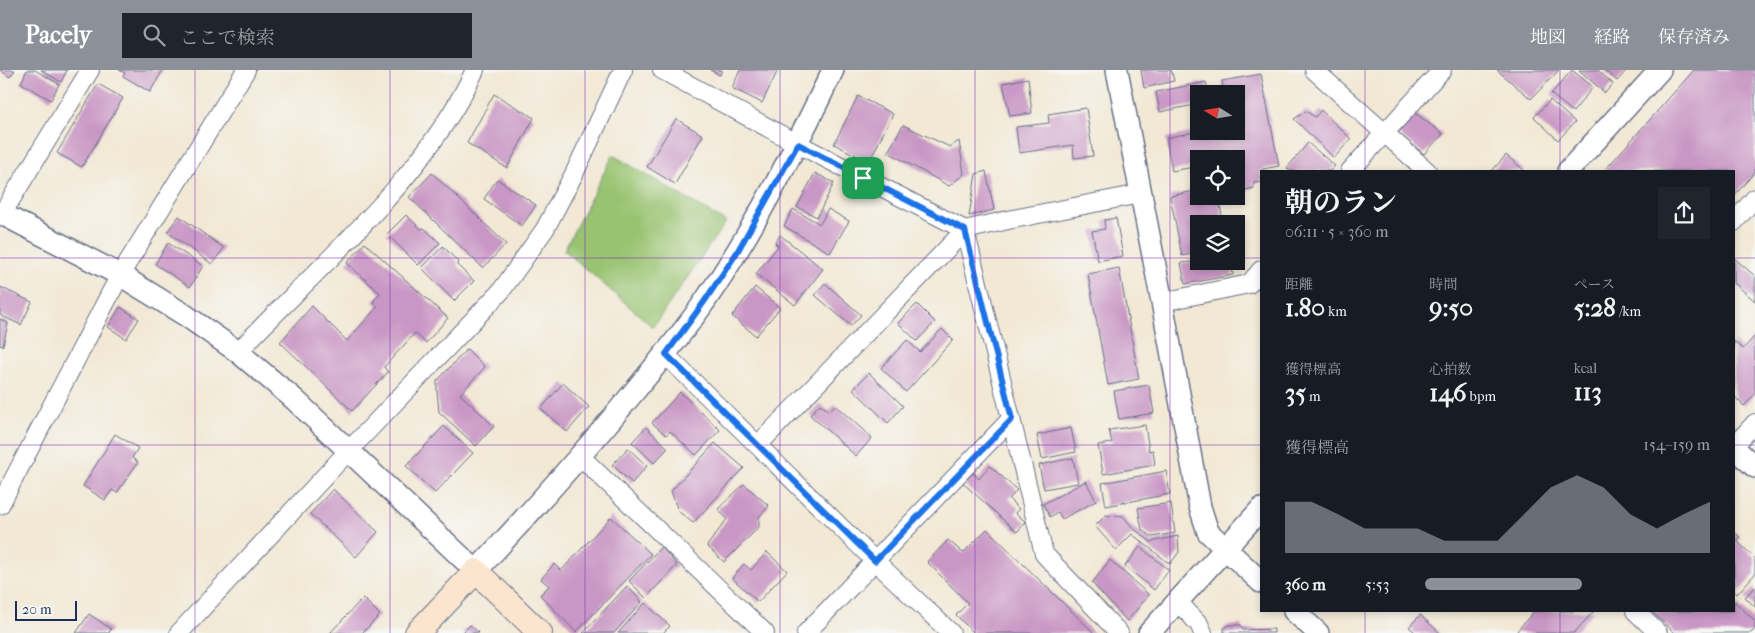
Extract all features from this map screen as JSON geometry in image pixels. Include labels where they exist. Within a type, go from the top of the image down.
[{"type":"main road","points":[[417,633],[476,571],[540,633]]},
{"type":"street","points":[[90,70],[1,213],[120,275],[185,315],[238,352],[294,399],[476,571],[581,457],[666,354],[704,302],[736,254],[798,144],[833,70]]},
{"type":"street","points":[[0,505],[120,275],[246,70]]},
{"type":"street","points":[[238,352],[375,211],[410,172],[445,125],[475,70]]},
{"type":"street","points":[[179,633],[349,450],[501,291],[525,260],[545,229],[565,192],[623,70]]},
{"type":"street","points":[[662,70],[798,144],[965,230],[1044,554],[1119,633]]},
{"type":"street","points":[[1117,70],[1200,507],[1208,532],[1260,581]]},
{"type":"street","points":[[1314,70],[1426,170]]},
{"type":"street","points":[[1351,170],[1442,70]]},
{"type":"street","points":[[1569,170],[1660,70]]},
{"type":"street","points":[[758,446],[965,230],[1140,194]]},
{"type":"street","points":[[1735,221],[1755,198]]},
{"type":"street","points":[[1162,302],[1249,284],[1260,271]]},
{"type":"street","points":[[666,354],[875,561],[951,633]]},
{"type":"street","points":[[806,633],[1012,419]]},
{"type":"street","points":[[1735,446],[1755,423]]},
{"type":"street","points":[[1735,448],[1755,468]]},
{"type":"street","points":[[581,457],[765,633]]},
{"type":"street","points":[[1149,633],[1260,510]]},
{"type":"street","points":[[1178,602],[1200,624],[1203,633]]},
{"type":"street","points":[[1295,612],[1318,633]]},
{"type":"street","points":[[1635,612],[1658,633]]},
{"type":"green space","points":[[613,155],[726,222],[653,327],[564,250]]},
{"type":"building","points":[[0,70],[15,70],[10,77]]},
{"type":"building","points":[[27,70],[35,70],[59,84],[51,100],[21,83]]},
{"type":"building","points":[[41,70],[67,70],[61,82]]},
{"type":"building","points":[[119,70],[163,70],[150,92],[123,76],[125,73]]},
{"type":"building","points":[[710,70],[722,70],[720,75]]},
{"type":"building","points":[[740,70],[778,70],[762,103],[732,88]]},
{"type":"building","points":[[1141,70],[1171,70],[1174,81],[1144,88]]},
{"type":"building","points":[[1497,70],[1559,70],[1531,99]]},
{"type":"building","points":[[1572,70],[1593,87],[1573,112],[1551,94]]},
{"type":"building","points":[[1579,70],[1598,70],[1613,84],[1605,93]]},
{"type":"building","points":[[1604,70],[1627,70],[1617,81]]},
{"type":"building","points":[[1694,70],[1755,70],[1755,172],[1735,195],[1735,170],[1605,170]]},
{"type":"building","points":[[1261,74],[1279,166],[1260,170],[1260,182],[1254,183],[1254,188],[1245,190],[1245,150],[1190,150],[1190,168],[1172,171],[1166,138],[1190,133],[1190,140],[1245,140],[1245,85],[1223,85],[1222,81]]},
{"type":"building","points":[[1028,78],[1032,113],[1010,116],[1003,83]]},
{"type":"building","points":[[1206,82],[1207,85],[1191,85]]},
{"type":"building","points":[[98,84],[123,98],[82,167],[57,153]]},
{"type":"building","points":[[1190,85],[1190,106],[1160,112],[1156,92]]},
{"type":"building","points":[[494,94],[534,118],[507,168],[467,143]]},
{"type":"building","points":[[858,96],[893,114],[869,162],[834,144]]},
{"type":"building","points":[[1550,100],[1575,122],[1558,140],[1534,117]]},
{"type":"building","points":[[1086,108],[1093,156],[1074,158],[1073,145],[1019,153],[1016,127],[1049,123],[1048,114]]},
{"type":"building","points":[[1321,110],[1351,139],[1334,158],[1294,119],[1306,111],[1315,117]]},
{"type":"building","points":[[1415,113],[1443,134],[1424,154],[1398,133]]},
{"type":"building","points":[[676,119],[703,135],[675,184],[647,167]]},
{"type":"building","points":[[903,125],[950,147],[959,141],[964,174],[949,186],[888,152]]},
{"type":"building","points":[[1308,143],[1335,166],[1331,170],[1289,170],[1287,168]]},
{"type":"building","points":[[1506,155],[1524,170],[1493,170]]},
{"type":"building","points":[[986,171],[994,210],[969,216],[976,174]]},
{"type":"building","points":[[432,173],[506,244],[483,268],[409,197]]},
{"type":"building","points":[[815,173],[834,183],[817,217],[797,207]]},
{"type":"building","points":[[497,179],[536,205],[522,226],[484,199]]},
{"type":"building","points":[[1190,192],[1190,205],[1220,205],[1222,215],[1190,215],[1190,255],[1182,256],[1170,196]]},
{"type":"building","points":[[793,209],[820,224],[828,209],[849,221],[830,253],[784,226]]},
{"type":"building","points":[[406,215],[440,243],[418,265],[387,234]]},
{"type":"building","points":[[179,216],[224,248],[212,264],[167,232]]},
{"type":"building","points":[[1116,218],[1123,256],[1098,261],[1092,231],[1105,229],[1104,220]]},
{"type":"building","points":[[780,235],[823,269],[795,305],[756,274],[778,246],[775,243]]},
{"type":"building","points":[[168,243],[203,266],[190,287],[155,264]]},
{"type":"building","points":[[365,243],[448,318],[426,343],[415,333],[384,367],[388,372],[352,411],[280,342],[312,306],[347,341],[378,306],[373,302],[380,293],[347,263]]},
{"type":"building","points":[[443,246],[458,262],[457,265],[474,281],[454,301],[422,268]]},
{"type":"building","points":[[1735,259],[1755,276],[1755,301],[1735,284]]},
{"type":"building","points":[[1190,262],[1190,270],[1232,270],[1233,275],[1185,284],[1181,263]]},
{"type":"building","points":[[1119,268],[1139,379],[1108,385],[1088,274]]},
{"type":"building","points":[[825,283],[861,315],[851,326],[815,295]]},
{"type":"building","points":[[0,287],[32,302],[21,325],[0,315]]},
{"type":"building","points":[[755,287],[780,308],[756,336],[732,316]]},
{"type":"building","points":[[917,304],[935,322],[917,341],[898,323]]},
{"type":"building","points":[[120,307],[139,319],[126,339],[108,327]]},
{"type":"building","points":[[0,319],[8,323],[3,346],[0,345]]},
{"type":"building","points":[[942,329],[953,340],[906,392],[881,368],[907,340],[920,352]]},
{"type":"building","points":[[1755,336],[1755,394],[1744,406],[1735,397],[1735,342],[1743,349]]},
{"type":"building","points":[[467,349],[485,367],[460,394],[494,426],[476,446],[439,412],[437,391],[437,381]]},
{"type":"building","points":[[869,373],[903,406],[888,423],[853,389]]},
{"type":"building","points":[[563,383],[589,407],[567,432],[541,409]]},
{"type":"building","points":[[1149,385],[1154,413],[1119,419],[1114,391]]},
{"type":"building","points":[[680,392],[720,430],[696,455],[670,431],[666,435],[652,423]]},
{"type":"building","points":[[820,404],[829,411],[835,405],[872,438],[856,456],[810,415]]},
{"type":"building","points":[[1145,425],[1149,451],[1153,450],[1155,465],[1103,474],[1098,445],[1112,443],[1109,430]]},
{"type":"building","points":[[444,426],[473,453],[435,493],[406,466]]},
{"type":"building","points":[[646,427],[668,448],[654,463],[632,442]]},
{"type":"building","points":[[1071,428],[1076,452],[1042,459],[1037,435]]},
{"type":"building","points":[[115,434],[138,448],[132,458],[138,462],[117,493],[112,490],[105,500],[83,486]]},
{"type":"building","points":[[715,443],[744,468],[693,523],[678,511],[671,491]]},
{"type":"building","points":[[628,448],[647,466],[632,483],[612,465]]},
{"type":"building","points":[[1073,458],[1078,483],[1044,489],[1039,465]]},
{"type":"building","points":[[990,466],[1017,490],[1009,499],[1019,509],[1015,513],[1026,522],[1017,532],[963,483],[973,473],[979,479]]},
{"type":"building","points":[[1166,471],[1170,494],[1106,506],[1102,483]]},
{"type":"building","points":[[1086,481],[1096,501],[1062,519],[1058,512],[1050,517],[1043,504]]},
{"type":"building","points":[[744,484],[769,506],[759,517],[759,527],[724,562],[707,546],[727,519],[718,509]]},
{"type":"building","points":[[333,489],[378,532],[356,557],[310,514]]},
{"type":"building","points":[[1171,503],[1175,533],[1152,537],[1142,530],[1138,508]]},
{"type":"building","points":[[1106,515],[1123,516],[1134,529],[1151,542],[1178,536],[1179,552],[1170,564],[1132,534],[1116,550],[1095,526]]},
{"type":"building","points":[[611,517],[651,554],[576,632],[540,595],[549,586],[541,579],[554,564],[561,571]]},
{"type":"building","points":[[987,529],[1094,633],[974,633],[956,615],[968,603],[927,562],[948,540],[963,553]]},
{"type":"building","points":[[1735,533],[1740,537],[1737,541],[1755,558],[1755,574],[1737,594],[1735,592]]},
{"type":"building","points":[[661,547],[677,565],[646,598],[629,581]]},
{"type":"building","points":[[1140,547],[1169,570],[1154,590],[1125,566]]},
{"type":"building","points":[[767,552],[787,571],[758,602],[732,578],[744,564],[751,570]]},
{"type":"building","points":[[1110,560],[1149,595],[1127,621],[1092,583]]},
{"type":"building","points":[[627,586],[642,602],[614,633],[583,633]]},
{"type":"building","points":[[1755,587],[1755,607],[1745,597]]},
{"type":"building","points":[[363,598],[380,615],[362,633],[330,633]]},
{"type":"building","points":[[1735,602],[1755,621],[1755,629],[1751,633],[1675,633],[1652,612],[1735,612]]},
{"type":"building","points":[[645,603],[670,626],[663,633],[618,633]]},
{"type":"building","points":[[1533,612],[1593,612],[1574,633],[1520,633],[1517,631]]},
{"type":"building","points":[[89,614],[111,629],[109,633],[76,633]]},
{"type":"building","points":[[1420,615],[1440,633],[1412,633],[1414,631],[1409,627]]},
{"type":"building","points":[[470,625],[479,633],[462,633]]},
{"type":"building","points":[[1229,625],[1241,625],[1243,630],[1274,629],[1274,633],[1224,633],[1224,628]]},
{"type":"route","points":[[798,144],[863,178],[965,230],[1012,419],[875,561],[666,354],[736,254],[798,144]]}]
